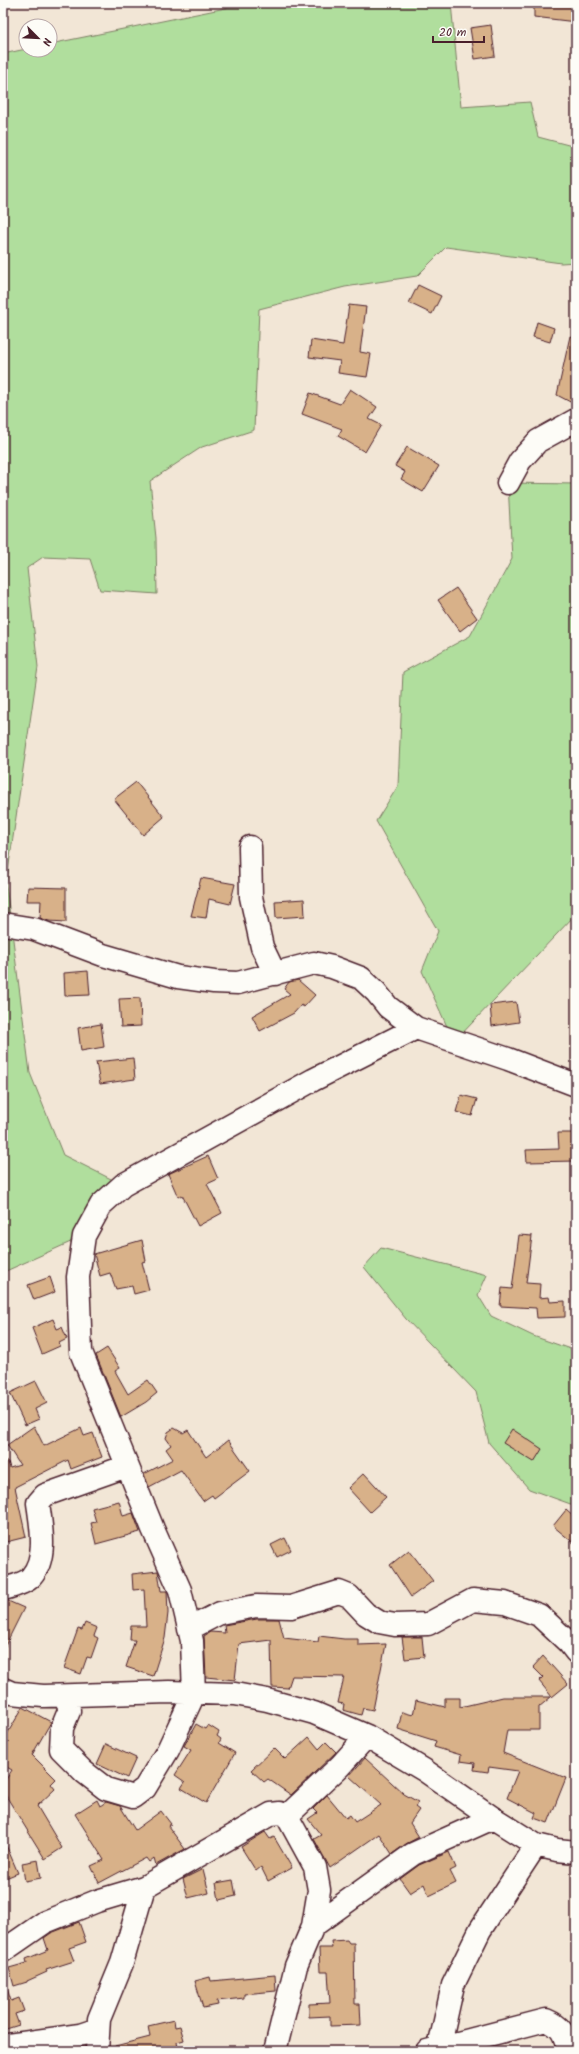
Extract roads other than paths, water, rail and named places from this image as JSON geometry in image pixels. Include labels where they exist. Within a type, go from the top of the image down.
[{"type":"street","points":[[508,483],[520,461],[538,441],[576,420]]},
{"type":"street","points":[[250,847],[250,897],[262,947],[275,974]]},
{"type":"street","points":[[3,924],[34,930],[104,955],[178,977],[214,982],[238,983],[314,963],[332,967],[361,978],[376,992],[388,1007],[416,1028],[508,1059],[576,1085]]},
{"type":"street","points":[[68,1696],[69,1711],[62,1728],[61,1749],[84,1772],[106,1789],[133,1797],[145,1788],[168,1750],[194,1694],[192,1641],[180,1590],[127,1466],[81,1352],[78,1277],[84,1236],[101,1205],[123,1185],[160,1163],[313,1080],[416,1028]]},
{"type":"street","points":[[3,1589],[31,1577],[38,1564],[42,1540],[38,1503],[45,1495],[127,1466]]},
{"type":"street","points":[[189,1629],[220,1613],[256,1606],[291,1607],[340,1592],[349,1596],[366,1614],[379,1622],[395,1625],[428,1624],[473,1600],[505,1603],[539,1615],[569,1643],[576,1652]]},
{"type":"street","points":[[3,1689],[12,1693],[68,1696],[169,1692],[194,1694],[235,1694],[268,1700],[314,1713],[367,1736],[424,1770],[493,1818],[536,1845],[576,1852]]},
{"type":"street","points":[[287,1816],[340,1766],[367,1736]]},
{"type":"street","points":[[3,1951],[45,1922],[97,1901],[144,1887],[271,1814],[280,1813],[287,1816],[315,1867],[319,1890],[313,1926],[296,1966],[275,2051]]},
{"type":"street","points":[[313,1926],[413,1854],[493,1818]]},
{"type":"street","points":[[433,2050],[453,1985],[476,1937],[536,1845]]},
{"type":"street","points":[[97,2051],[99,2019],[122,1963],[144,1887]]},
{"type":"street","points":[[433,2050],[546,2020],[567,2024],[565,2036],[569,2051]]},
{"type":"street","points":[[5,2044],[80,2035],[98,2029]]}]
